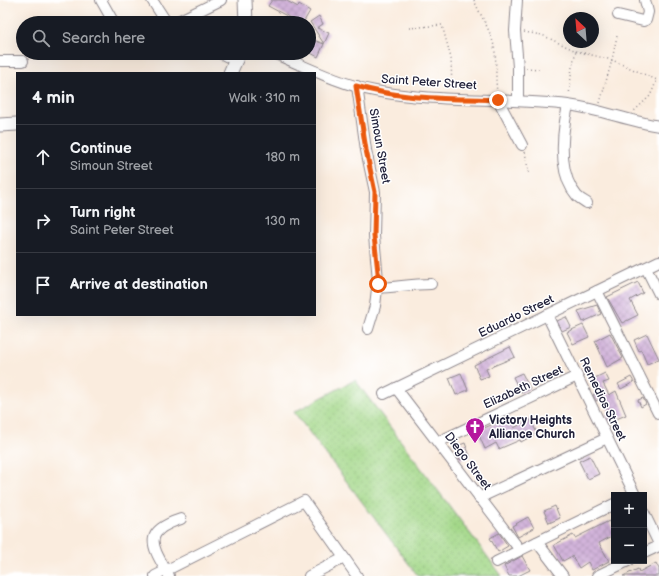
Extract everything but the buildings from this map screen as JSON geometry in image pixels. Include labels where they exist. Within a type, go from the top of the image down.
[{"type":"main road","points":[[245,0],[246,16]]},
{"type":"main road","points":[[0,125],[16,124]]},
{"type":"street","points":[[101,0],[110,16]]},
{"type":"street","points":[[152,0],[162,16]]},
{"type":"street","points":[[188,16],[221,0]]},
{"type":"street","points":[[517,0],[515,31],[518,68],[518,101]]},
{"type":"street","points":[[618,15],[643,21],[646,20],[648,12],[645,0]]},
{"type":"street","name":"Saint Peter Street","points":[[289,60],[327,76],[373,91],[396,94],[568,105],[659,126]]},
{"type":"street","points":[[0,61],[23,61]]},
{"type":"street","name":"Simoun Street","points":[[356,86],[366,150],[375,192],[374,236],[378,272],[378,288],[368,329]]},
{"type":"street","points":[[498,100],[522,145]]},
{"type":"street","points":[[568,105],[562,136],[566,171],[571,186],[578,196],[587,203]]},
{"type":"street","name":"Eduardo Street","points":[[384,394],[659,261]]},
{"type":"street","points":[[646,268],[659,294]]},
{"type":"street","points":[[378,288],[409,284],[431,284]]},
{"type":"street","points":[[597,291],[658,413]]},
{"type":"street","name":"Remedios Street","points":[[547,315],[633,492]]},
{"type":"street","name":"Elizabeth Street","points":[[438,442],[577,376]]},
{"type":"street","name":"Diego Street","points":[[396,388],[520,550]]},
{"type":"street","points":[[480,498],[607,438]]},
{"type":"street","points":[[155,576],[167,573],[304,501],[357,576]]},
{"type":"street","points":[[496,562],[611,505]]},
{"type":"street","points":[[167,573],[156,551],[154,543],[155,536],[157,531],[164,525],[181,519]]},
{"type":"street","points":[[647,519],[659,545],[647,551]]},
{"type":"street","points":[[537,542],[562,576]]},
{"type":"street","points":[[309,576],[344,558]]},
{"type":"street","points":[[597,576],[622,564]]},
{"type":"path","points":[[474,0],[493,44],[496,68],[495,80],[498,100]]},
{"type":"path","points":[[409,28],[442,25],[452,58],[452,98]]},
{"type":"path","points":[[515,31],[542,35],[576,50],[612,60],[657,80],[650,96],[634,111],[630,120]]},
{"type":"path","points":[[598,111],[612,60],[616,36]]},
{"type":"path","points":[[568,105],[572,67],[576,50]]},
{"type":"path","points":[[518,68],[540,69]]},
{"type":"path","points":[[522,145],[527,158],[529,174]]},
{"type":"green space","points":[[355,380],[502,576],[418,576],[294,412]]},
{"type":"place","name":"Victory Heights Alliance Church","points":[[475,444]]},
{"type":"route","points":[[378,284],[374,236],[375,192],[366,150],[356,86],[373,91],[434,98],[498,100]]}]
